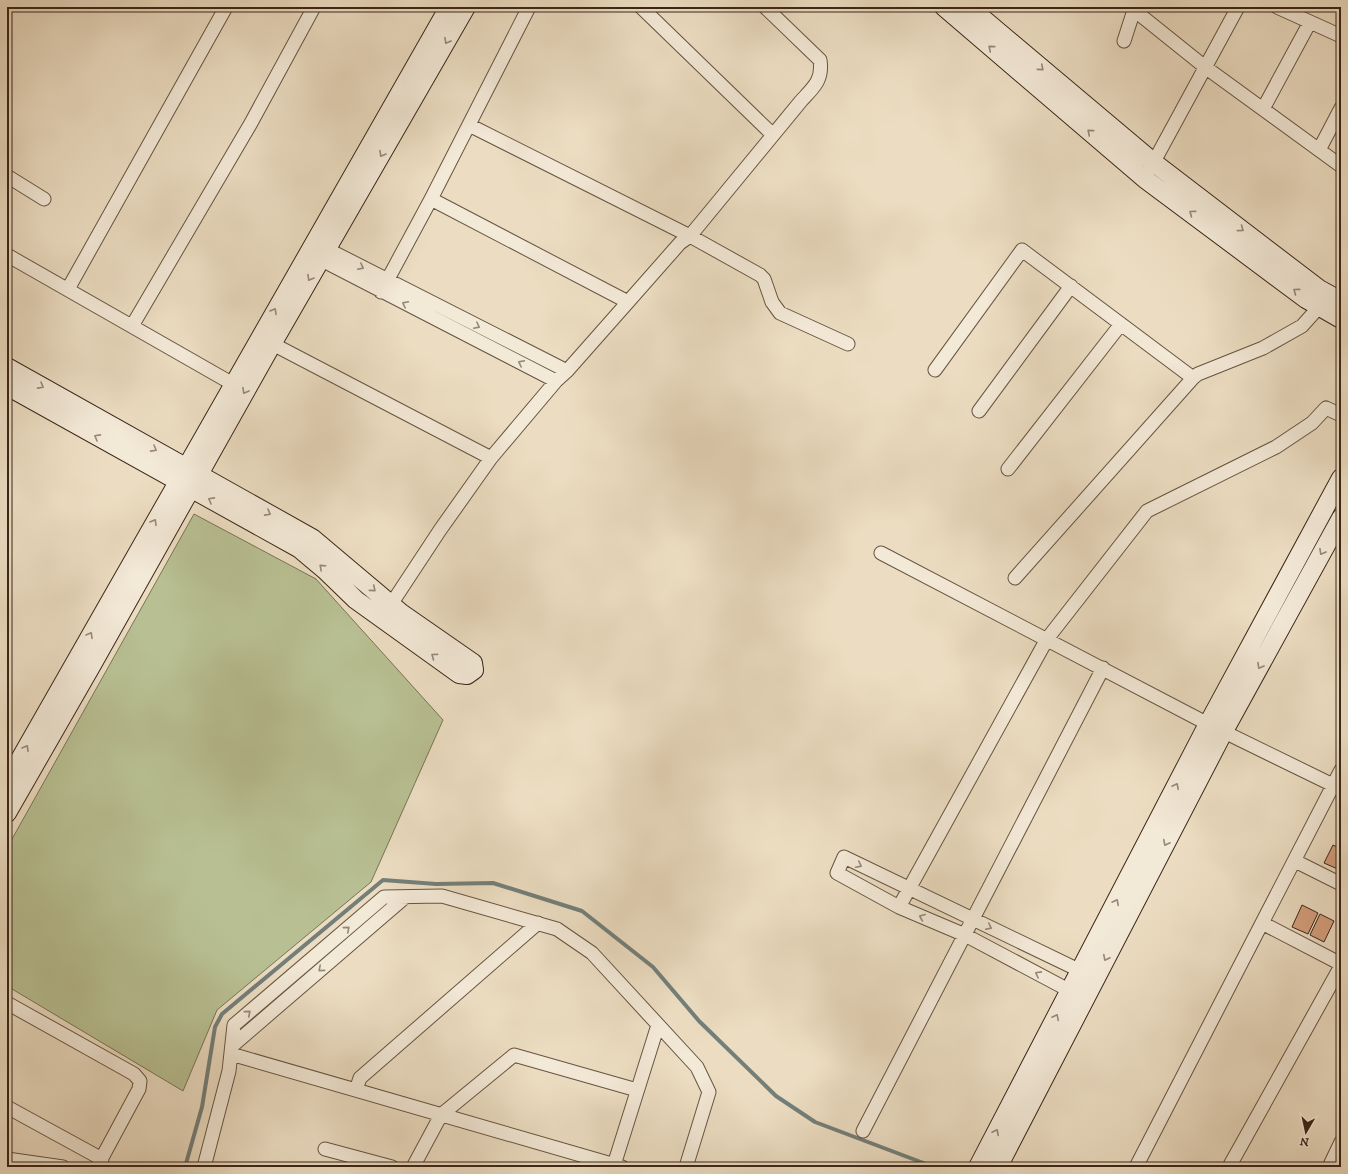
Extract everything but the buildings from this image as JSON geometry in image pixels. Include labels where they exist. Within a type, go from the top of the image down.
[{"type":"street","points":[[68,289],[226,7]]},
{"type":"street","points":[[132,326],[251,123],[314,7]]},
{"type":"street","points":[[7,782],[188,478],[317,251],[449,7]]},
{"type":"street","points":[[317,251],[466,7]]},
{"type":"street","points":[[381,292],[431,199],[528,7]]},
{"type":"street","points":[[641,7],[773,135]]},
{"type":"street","points":[[7,367],[188,478],[300,549],[325,570],[356,600],[387,612],[440,530],[492,458],[556,380],[566,372],[680,243],[690,236],[817,84],[822,71],[820,60],[765,7]]},
{"type":"street","points":[[944,7],[974,18],[1153,162],[1319,289],[1341,300]]},
{"type":"street","points":[[1145,179],[1238,7]]},
{"type":"street","points":[[1277,7],[1341,36]]},
{"type":"street","points":[[1124,40],[1135,8],[1205,67],[1341,166]]},
{"type":"street","points":[[974,18],[1145,179],[1306,299],[1341,318]]},
{"type":"street","points":[[1263,109],[1310,22]]},
{"type":"street","points":[[1319,150],[1341,108]]},
{"type":"street","points":[[469,125],[690,236],[760,275],[764,279],[772,302],[780,313],[848,344]]},
{"type":"street","points":[[7,176],[44,199]]},
{"type":"street","points":[[431,199],[628,302]]},
{"type":"street","points":[[935,370],[1022,250],[1193,378]]},
{"type":"street","points":[[317,251],[388,280],[566,372]]},
{"type":"street","points":[[317,251],[381,292],[556,380]]},
{"type":"street","points":[[7,255],[233,384]]},
{"type":"street","points":[[979,411],[1070,286]]},
{"type":"street","points":[[1015,578],[1184,386],[1198,374],[1262,348],[1302,326],[1320,306]]},
{"type":"street","points":[[1008,469],[1121,324]]},
{"type":"street","points":[[7,813],[188,478],[233,384],[266,341]]},
{"type":"street","points":[[266,341],[492,458]]},
{"type":"street","points":[[7,386],[188,478]]},
{"type":"street","points":[[899,907],[1046,639],[1147,511],[1276,447],[1312,423],[1326,408],[1341,416]]},
{"type":"street","points":[[1088,975],[1208,724],[1341,478]]},
{"type":"street","points":[[992,1165],[1077,995],[1341,518]]},
{"type":"street","points":[[881,554],[1103,668],[1208,724],[1337,788]]},
{"type":"street","points":[[863,1131],[1103,668]]},
{"type":"street","points":[[1136,1167],[1294,861],[1337,788],[1341,770]]},
{"type":"street","points":[[1077,995],[964,935],[899,907],[837,873],[844,857],[1088,975]]},
{"type":"street","points":[[1294,861],[1341,884]]},
{"type":"street","points":[[204,1167],[229,1071],[232,1050],[404,898],[442,896],[557,929],[592,953],[697,1066],[709,1092],[686,1167]]},
{"type":"street","points":[[356,1090],[360,1078],[538,923]]},
{"type":"street","points":[[1229,1167],[1341,965],[1262,923]]},
{"type":"street","points":[[7,1003],[134,1074],[140,1081],[139,1089],[99,1163],[7,1107]]},
{"type":"street","points":[[232,1050],[356,1090],[618,1166],[638,1090],[658,1025]]},
{"type":"street","points":[[413,1167],[440,1115],[514,1055],[638,1090]]},
{"type":"street","points":[[1329,1167],[1341,1142]]},
{"type":"street","points":[[325,1149],[392,1167]]},
{"type":"street","points":[[7,1159],[63,1167]]},
{"type":"green space","points":[[194,514],[316,579],[443,720],[371,882],[217,1010],[183,1091],[7,986],[7,848]]},
{"type":"waterway","points":[[185,1167],[202,1107],[215,1027],[222,1014],[383,880],[436,884],[493,883],[582,911],[653,967],[699,1021],[776,1096],[815,1122],[934,1167]]}]
